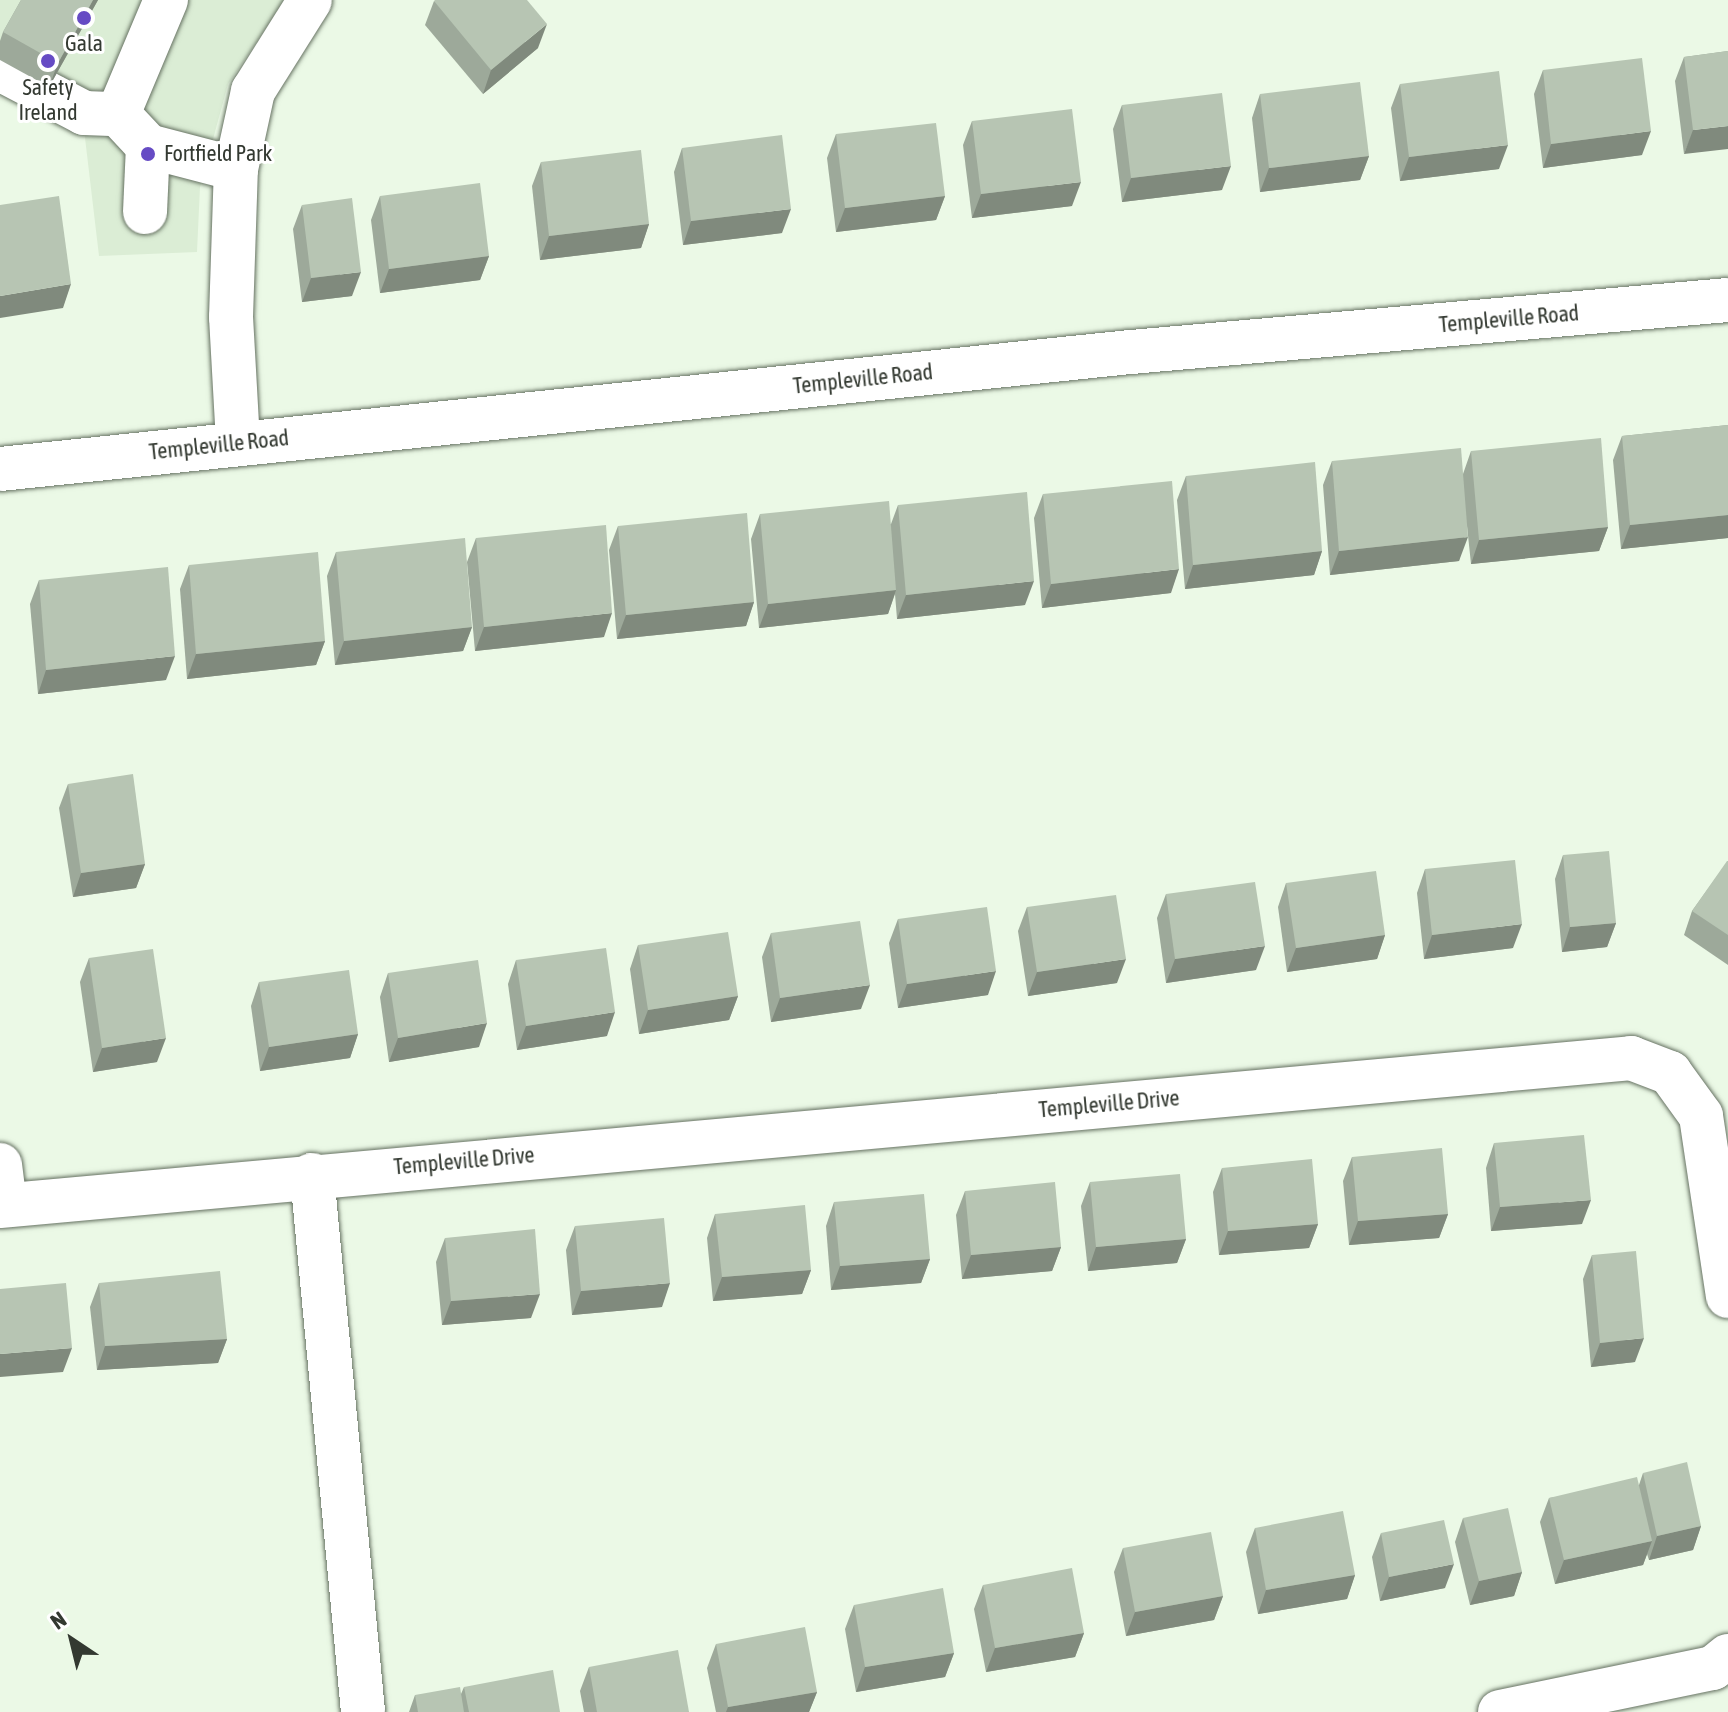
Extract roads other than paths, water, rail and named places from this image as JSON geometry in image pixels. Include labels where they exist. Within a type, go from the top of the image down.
[{"type":"street","points":[[118,114],[166,0]]},
{"type":"street","points":[[238,442],[231,317],[236,169],[253,91],[310,0]]},
{"type":"street","points":[[0,69],[84,113],[118,114],[148,146],[236,169]]},
{"type":"street","points":[[145,212],[148,146]]},
{"type":"street","name":"Templeville Road","points":[[0,469],[1131,352],[1728,300]]},
{"type":"street","name":"Templeville Drive","points":[[2,1192],[312,1175],[1631,1058],[1670,1073],[1701,1116],[1728,1296]]},
{"type":"street","points":[[312,1175],[363,1712]]},
{"type":"street","points":[[1500,1712],[1624,1700],[1713,1668],[1728,1656]]},
{"type":"place","name":"Gala","points":[[84,18]]},
{"type":"place","name":"Safety Ireland","points":[[48,61]]},
{"type":"place","name":"Fortfield Park","points":[[148,154]]}]
